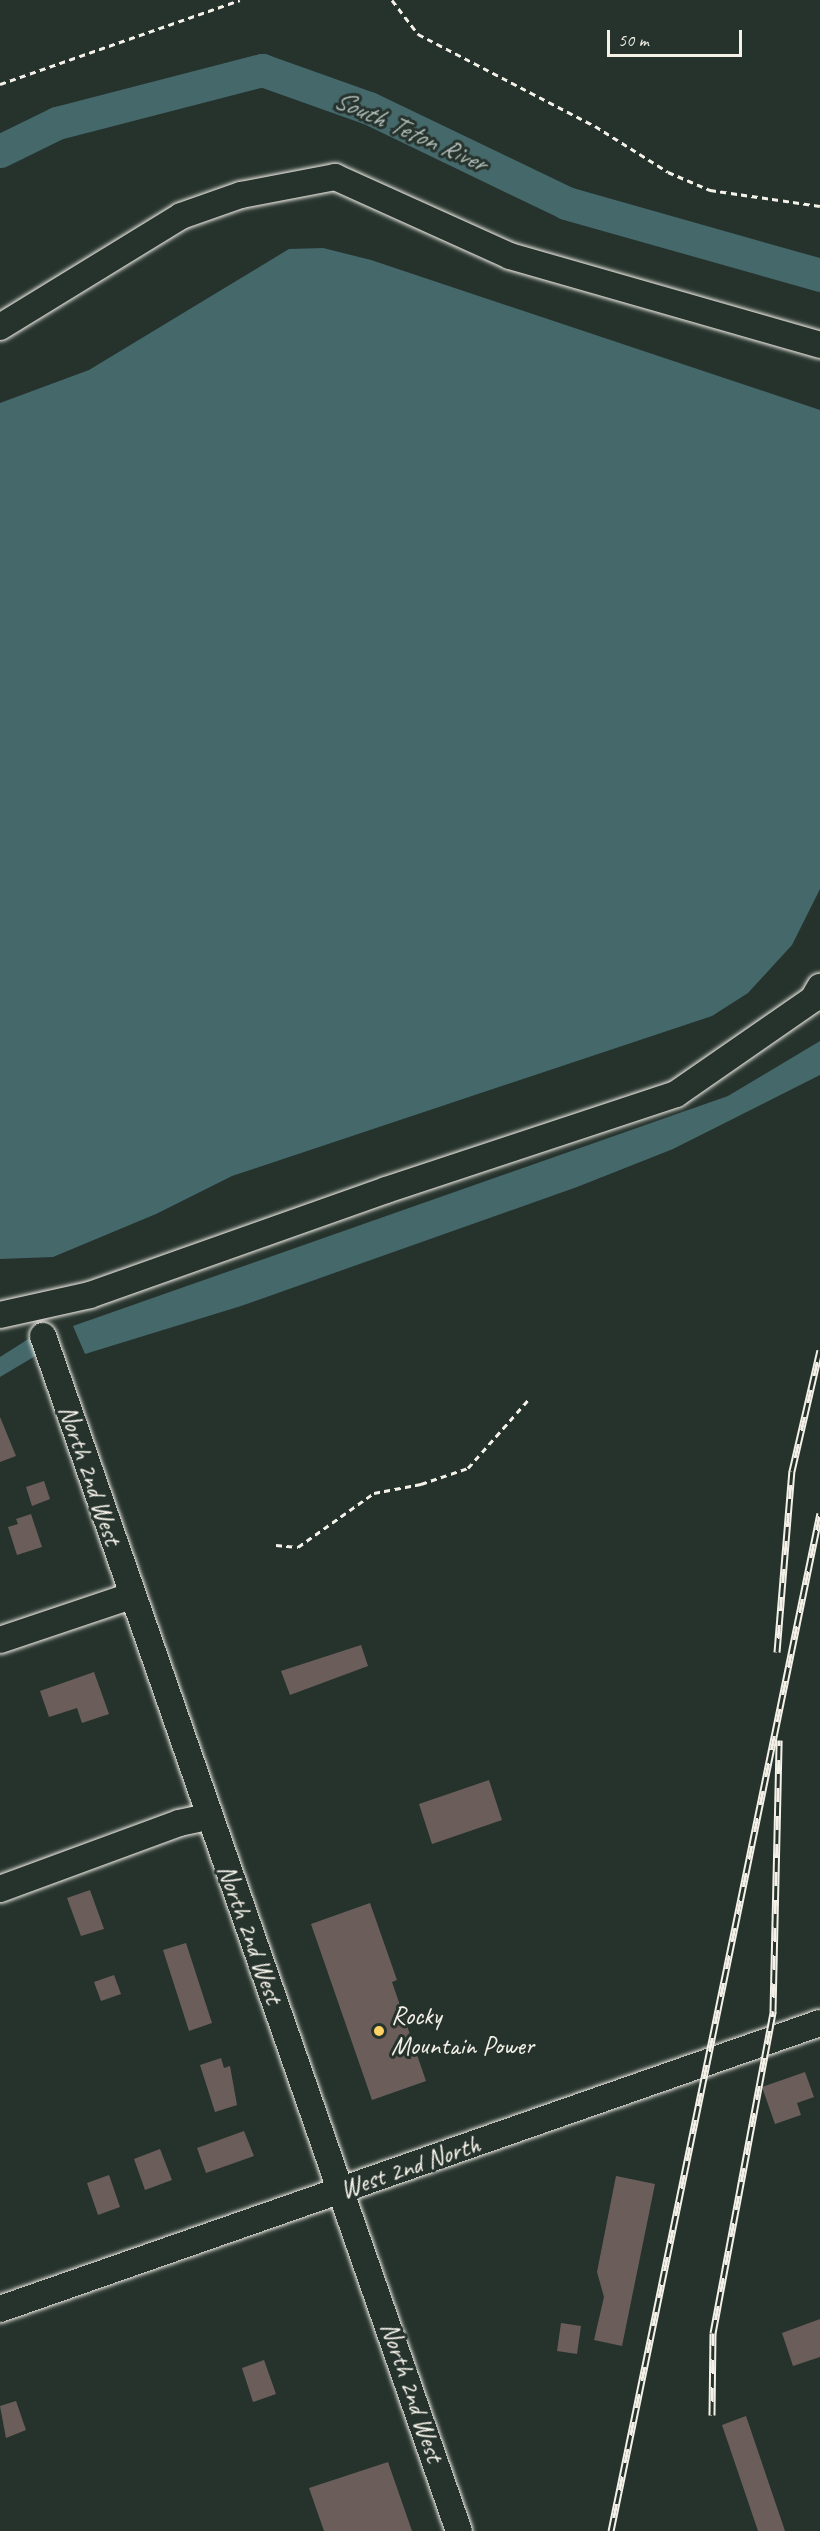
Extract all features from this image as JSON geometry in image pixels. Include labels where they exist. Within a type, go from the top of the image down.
[{"type":"street","points":[[0,327],[181,216],[241,195],[335,177],[510,256],[820,345]]},
{"type":"street","points":[[0,1315],[90,1294],[386,1190],[676,1094],[813,999],[820,987]]},
{"type":"street","name":"North 2nd West","points":[[43,1336],[208,1817],[343,2190],[459,2531]]},
{"type":"street","points":[[0,1640],[131,1596]]},
{"type":"street","points":[[0,1889],[179,1822],[208,1817]]},
{"type":"street","name":"West 2nd North","points":[[0,2309],[820,2023]]},
{"type":"path","points":[[0,84],[240,0]]},
{"type":"path","points":[[392,0],[418,34],[595,126],[668,172],[710,190],[820,206]]},
{"type":"path","points":[[276,1545],[298,1547],[374,1493],[421,1484],[468,1468],[529,1399]]},
{"type":"water","points":[[323,248],[371,260],[820,410],[820,889],[792,945],[748,993],[712,1016],[232,1176],[156,1214],[53,1257],[0,1259],[0,403],[89,370],[289,249]]},
{"type":"water","points":[[820,1041],[820,1075],[673,1149],[577,1187],[241,1306],[85,1354],[73,1326],[728,1096]]},
{"type":"water","points":[[30,1338],[37,1355],[0,1377],[0,1357]]},
{"type":"building","points":[[0,1417],[16,1456],[0,1462]]},
{"type":"building","points":[[44,1481],[50,1499],[32,1506],[26,1487]]},
{"type":"building","points":[[31,1514],[42,1547],[17,1555],[8,1527],[18,1524],[16,1519]]},
{"type":"building","points":[[361,1645],[368,1666],[290,1695],[281,1671]]},
{"type":"building","points":[[94,1672],[109,1714],[82,1723],[77,1708],[49,1717],[40,1691]]},
{"type":"building","points":[[489,1780],[502,1820],[432,1844],[419,1804]]},
{"type":"building","points":[[90,1890],[104,1929],[81,1936],[67,1898]]},
{"type":"building","name":"Rocky Mountain Power","points":[[370,1903],[397,1980],[392,1982],[426,2081],[372,2100],[311,1924]]},
{"type":"building","points":[[186,1943],[212,2023],[189,2031],[163,1950]]},
{"type":"building","points":[[114,1975],[121,1994],[101,2001],[94,1982]]},
{"type":"building","points":[[221,2058],[224,2068],[230,2066],[237,2105],[215,2112],[200,2065]]},
{"type":"building","points":[[805,2072],[814,2097],[797,2103],[801,2115],[775,2124],[762,2087]]},
{"type":"building","points":[[244,2131],[254,2156],[206,2173],[197,2148]]},
{"type":"building","points":[[160,2149],[172,2180],[145,2190],[134,2159]]},
{"type":"building","points":[[109,2175],[120,2207],[98,2215],[87,2183]]},
{"type":"building","points":[[616,2176],[655,2184],[622,2346],[594,2340],[604,2297],[597,2272]]},
{"type":"building","points":[[820,2319],[820,2357],[793,2366],[782,2333]]},
{"type":"building","points":[[561,2323],[581,2326],[577,2354],[557,2351]]},
{"type":"building","points":[[264,2360],[276,2394],[253,2402],[242,2368]]},
{"type":"building","points":[[16,2401],[26,2430],[6,2438],[0,2406]]},
{"type":"building","points":[[746,2416],[785,2531],[758,2531],[722,2425]]},
{"type":"building","points":[[388,2462],[412,2531],[324,2531],[309,2488]]},
{"type":"waterway","name":"South Teton River","points":[[0,151],[57,123],[262,70],[369,108],[566,203],[820,275]]},
{"type":"railway","points":[[777,1652],[792,1471],[820,1350]]},
{"type":"railway","points":[[611,2531],[820,1513]]},
{"type":"railway","points":[[712,2415],[713,2333],[773,2011],[779,1740]]},
{"type":"place","name":"Rocky Mountain Power","points":[[379,2031]]}]
